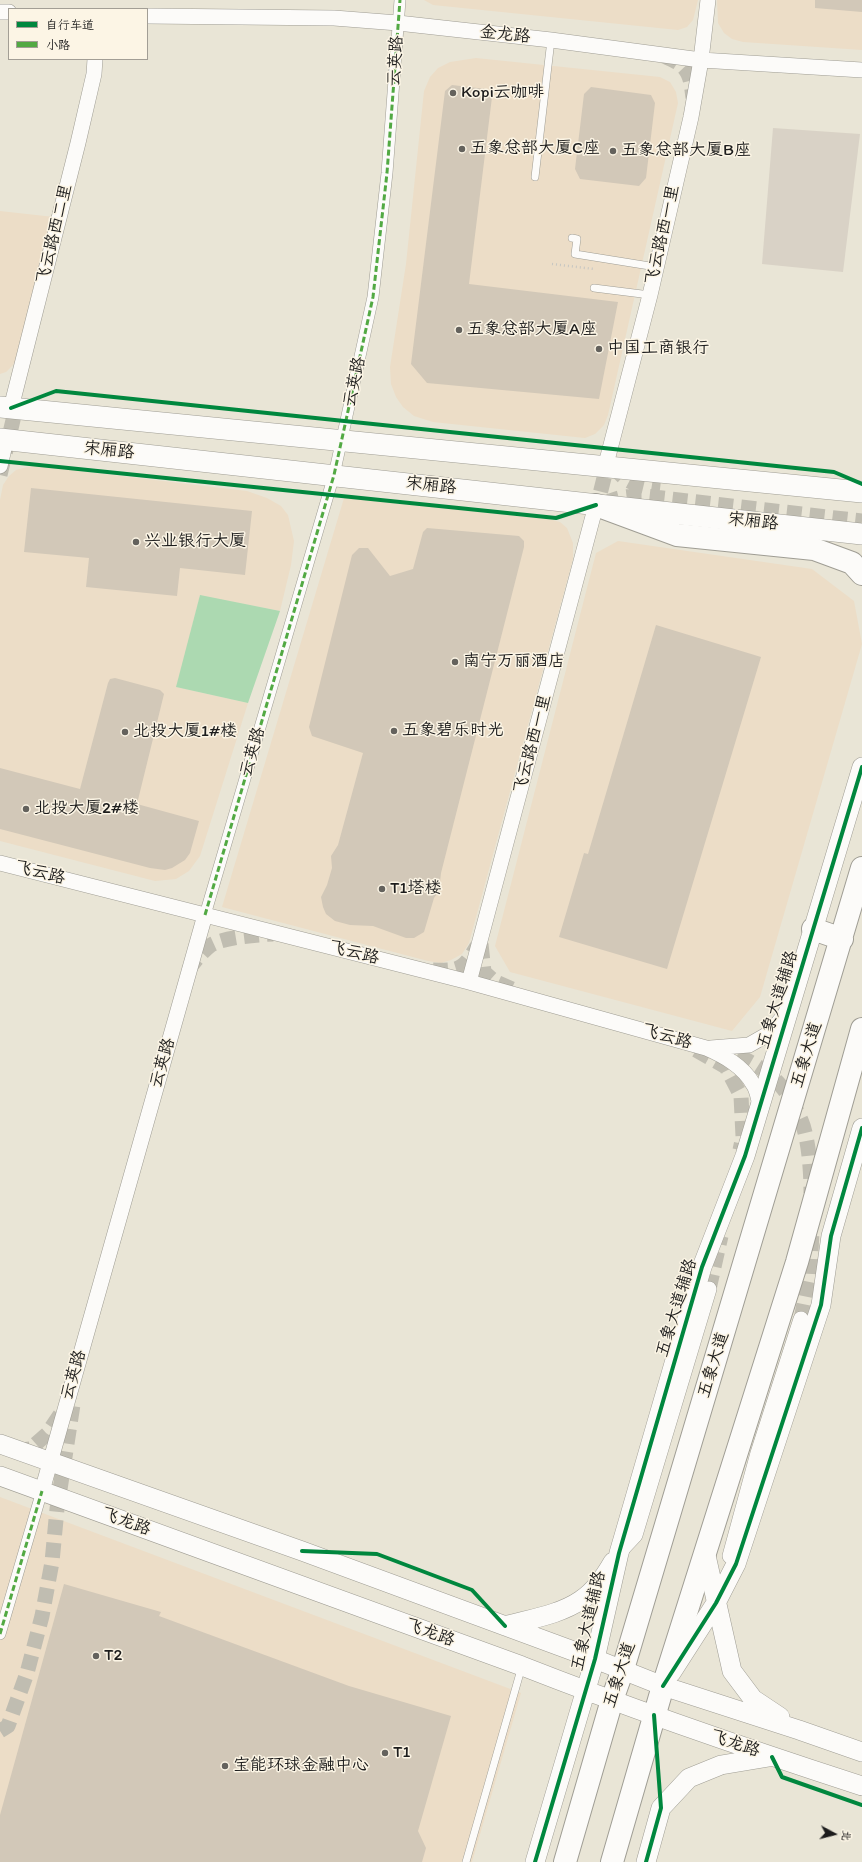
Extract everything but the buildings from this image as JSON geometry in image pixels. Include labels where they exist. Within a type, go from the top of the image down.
[{"type":"main road","name":"宋厢路","points":[[6,408],[862,492]]},
{"type":"main road","name":"宋厢路","points":[[3,439],[862,534]]},
{"type":"main road","points":[[827,489],[862,479]]},
{"type":"main road","points":[[596,505],[677,535],[814,549],[852,563],[862,574]]},
{"type":"main road","name":"五象大道","points":[[565,1862],[612,1700],[623,1669],[862,868]]},
{"type":"main road","points":[[813,929],[842,939]]},
{"type":"main road","points":[[612,1862],[663,1686],[797,1262],[862,1029]]},
{"type":"street","name":"云英路","points":[[42,1491],[205,915],[343,440],[373,298],[387,173],[400,0]]},
{"type":"street","name":"飞云路西一里","points":[[606,468],[650,295],[691,117],[701,60],[708,0]]},
{"type":"street","name":"金龙路","points":[[148,16],[334,18],[398,23],[551,40],[701,60],[862,70]]},
{"type":"street","name":"飞云路西二里","points":[[6,408],[78,143],[96,60]]},
{"type":"street","points":[[0,466],[3,439]]},
{"type":"street","name":"飞云路西一里","points":[[469,982],[596,505]]},
{"type":"street","name":"五象大道辅路","points":[[535,1862],[595,1659],[619,1553],[702,1267],[745,1156],[862,767]]},
{"type":"street","name":"飞云路","points":[[0,863],[469,982],[706,1048],[727,1058],[739,1068],[753,1084],[760,1104]]},
{"type":"street","name":"飞云路","points":[[706,1048],[734,1048],[750,1045],[770,1033],[789,1010]]},
{"type":"street","points":[[663,1686],[716,1603],[736,1564],[821,1305],[831,1236],[862,1128]]},
{"type":"street","points":[[505,1626],[554,1613],[582,1600],[604,1579],[619,1553],[635,1535],[709,1289]]},
{"type":"street","points":[[716,1603],[758,1453],[801,1319]]},
{"type":"street","name":"飞龙路","points":[[0,1444],[50,1463],[302,1551],[623,1669],[663,1686],[862,1752]]},
{"type":"street","name":"飞龙路","points":[[0,1476],[522,1666],[654,1716],[772,1757],[862,1786]]},
{"type":"street","points":[[0,1634],[42,1491]]},
{"type":"street","points":[[705,1552],[732,1671],[753,1699],[799,1730]]},
{"type":"street","points":[[646,1862],[661,1808],[689,1778],[721,1765],[772,1757]]},
{"type":"lane","points":[[535,177],[551,40]]},
{"type":"lane","points":[[572,238],[577,239],[575,254],[655,269]]},
{"type":"lane","points":[[574,263],[574,258],[655,269]]},
{"type":"lane","points":[[594,288],[650,295]]},
{"type":"lane","points":[[466,1862],[522,1666]]},
{"type":"path","points":[[552,264],[596,269]]},
{"type":"shaded area","points":[[424,0],[698,0],[693,20],[687,27],[678,30],[433,5]]},
{"type":"shaded area","points":[[717,0],[862,0],[862,50],[743,42],[732,39],[724,33],[718,23]]},
{"type":"shaded area","points":[[476,58],[660,77],[670,82],[676,92],[678,103],[608,415],[604,425],[595,434],[585,438],[433,422],[414,416],[403,407],[396,397],[391,384],[390,367],[406,264],[424,91],[430,77],[438,68],[450,62]]},
{"type":"shaded area","points":[[773,128],[860,134],[843,272],[762,264]]},
{"type":"shaded area","points":[[0,211],[54,217],[20,354],[13,365],[6,372],[0,374]]},
{"type":"shaded area","points":[[37,466],[247,491],[267,498],[281,506],[288,515],[294,541],[291,565],[280,611],[200,596],[177,687],[248,703],[200,856],[189,871],[176,879],[155,881],[0,841],[0,500],[3,485],[9,476],[16,470]]},
{"type":"shaded area","points":[[344,498],[549,519],[560,522],[567,528],[573,543],[573,559],[469,943],[462,954],[441,963],[428,961],[222,907]]},
{"type":"shaded area","points":[[618,541],[812,569],[854,601],[862,644],[760,997],[732,1031],[510,972],[495,946],[596,553]]},
{"type":"shaded area","name":"宝能环球金融中心","points":[[0,1497],[521,1693],[472,1862],[0,1862]]},
{"type":"green space","points":[[200,595],[280,611],[248,703],[176,687]]},
{"type":"tunnel","points":[[664,56],[678,63],[686,71],[691,82],[693,98]]},
{"type":"tunnel","points":[[0,475],[18,399]]},
{"type":"tunnel","points":[[595,514],[609,458]]},
{"type":"tunnel","points":[[615,464],[622,476],[627,480],[646,487],[660,489]]},
{"type":"tunnel","points":[[605,504],[619,498],[629,496],[645,496],[862,521]]},
{"type":"tunnel","points":[[188,971],[205,950],[217,942],[241,937],[273,934]]},
{"type":"tunnel","points":[[481,944],[484,972],[494,981],[514,990]]},
{"type":"tunnel","points":[[433,970],[449,970],[460,967],[468,960],[477,946]]},
{"type":"tunnel","points":[[716,1047],[751,1062],[775,1080],[787,1094],[801,1120],[806,1136],[810,1166],[811,1193]]},
{"type":"tunnel","points":[[696,1050],[726,1067],[741,1096],[743,1136],[740,1150]]},
{"type":"tunnel","points":[[801,1319],[810,1274],[812,1231]]},
{"type":"tunnel","points":[[709,1289],[721,1236]]},
{"type":"tunnel","points":[[0,1731],[8,1726],[27,1673],[42,1616],[52,1562],[57,1509],[74,1398]]},
{"type":"tunnel","points":[[15,1451],[30,1449],[47,1434],[64,1409]]},
{"type":"marked path","points":[[205,915],[334,475],[373,297],[387,173],[400,0]]},
{"type":"marked path","points":[[0,1634],[42,1491]]},
{"type":"cycle path","points":[[11,408],[56,391],[834,472],[862,484]]},
{"type":"cycle path","points":[[0,461],[556,518],[596,505]]},
{"type":"cycle path","points":[[535,1862],[595,1659],[619,1553],[702,1267],[745,1156],[862,767]]},
{"type":"cycle path","points":[[663,1686],[716,1603],[736,1564],[821,1305],[831,1236],[862,1128]]},
{"type":"cycle path","points":[[302,1551],[377,1554],[472,1590],[505,1626]]},
{"type":"cycle path","points":[[646,1862],[661,1808],[654,1715]]},
{"type":"cycle path","points":[[772,1757],[782,1777],[862,1805]]},
{"type":"place","name":"Kopi云咖啡","points":[[453,93]]},
{"type":"place","name":"五象总部大厦C座","points":[[462,149]]},
{"type":"place","name":"五象总部大厦B座","points":[[613,151]]},
{"type":"place","name":"五象总部大厦A座","points":[[459,330]]},
{"type":"place","name":"中国工商银行","points":[[599,349]]},
{"type":"place","name":"兴业银行大厦","points":[[136,542]]},
{"type":"place","name":"南宁万丽酒店","points":[[455,662]]},
{"type":"place","name":"五象碧乐时光","points":[[394,731]]},
{"type":"place","name":"北投大厦1#楼","points":[[125,732]]},
{"type":"place","name":"北投大厦2#楼","points":[[26,809]]},
{"type":"place","name":"T1塔楼","points":[[382,889]]},
{"type":"place","name":"T2","points":[[96,1656]]},
{"type":"place","name":"T1","points":[[385,1753]]},
{"type":"place","name":"宝能环球金融中心","points":[[225,1766]]}]
